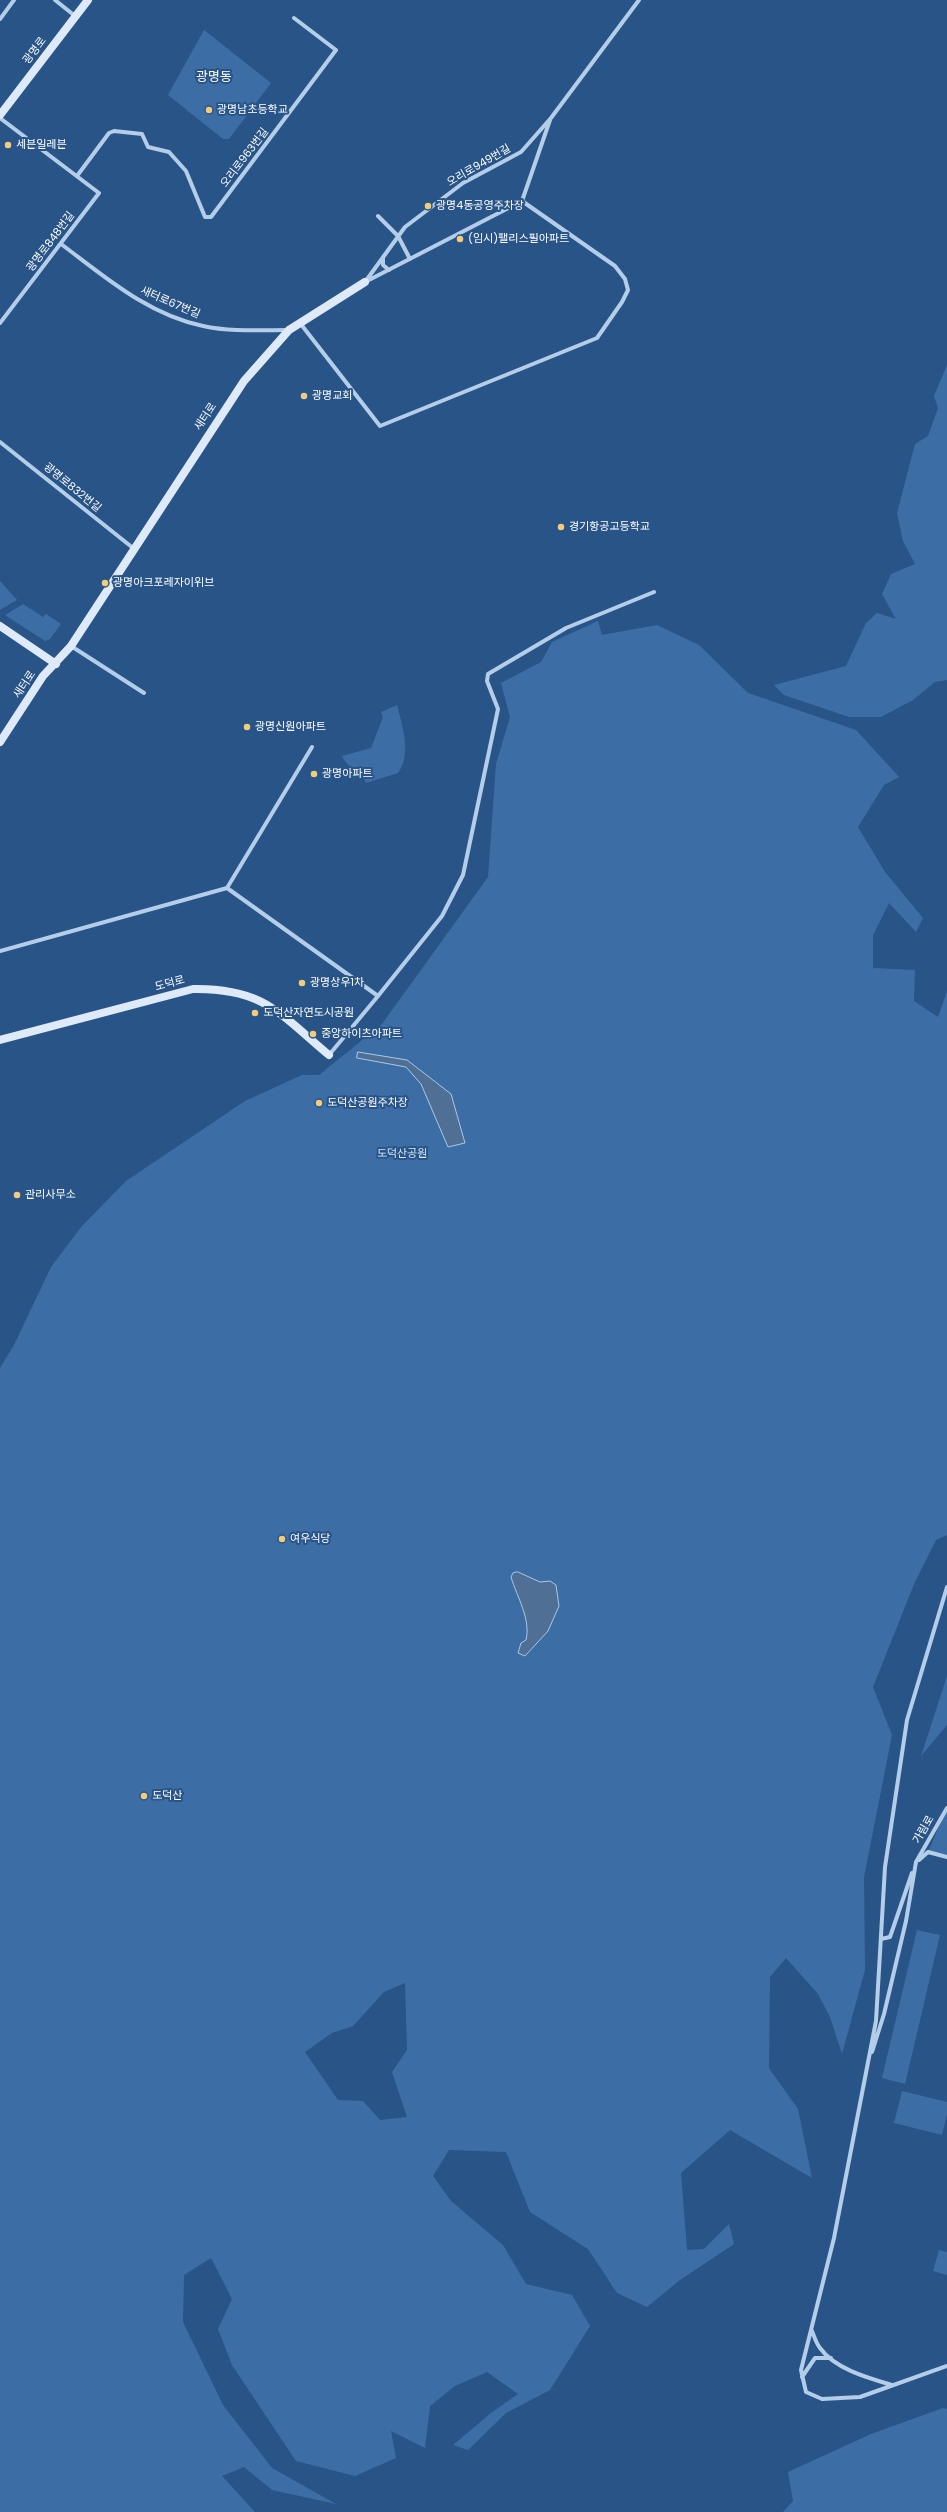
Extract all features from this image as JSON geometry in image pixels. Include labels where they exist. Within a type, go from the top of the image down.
[{"type":"street","points":[[0,19],[14,0]]},
{"type":"street","points":[[55,0],[75,16]]},
{"type":"street","name":"광명로","points":[[0,115],[88,0]]},
{"type":"street","name":"오리로949번길","points":[[365,282],[405,227],[463,182],[521,152],[551,118],[639,0]]},
{"type":"street","name":"오리로963번길","points":[[77,176],[109,133],[114,131],[142,134],[148,147],[168,152],[186,171],[205,217],[211,217],[336,50],[294,18]]},
{"type":"street","name":"광명로848번길","points":[[0,118],[99,193],[0,323]]},
{"type":"street","points":[[300,323],[380,426],[597,338],[622,302],[628,290],[625,279],[615,266],[522,201],[551,118]]},
{"type":"street","name":"새터로","points":[[0,742],[43,676],[56,664],[71,646],[133,548],[244,381],[290,330],[365,282],[522,201]]},
{"type":"street","points":[[378,216],[398,236],[410,259]]},
{"type":"street","name":"새터로67번길","points":[[61,244],[125,292],[143,303],[167,313],[203,326],[239,330],[290,330]]},
{"type":"street","points":[[383,256],[383,265],[388,270]]},
{"type":"street","name":"광명로832번길","points":[[0,442],[133,548]]},
{"type":"street","points":[[328,1055],[378,996],[442,916],[464,875],[498,709],[487,681],[488,674],[566,628],[654,592]]},
{"type":"street","points":[[0,626],[56,664]]},
{"type":"street","points":[[71,646],[144,693]]},
{"type":"street","points":[[0,951],[227,888],[312,747]]},
{"type":"street","points":[[227,888],[378,996]]},
{"type":"street","name":"도덕로","points":[[0,1040],[193,989],[220,989],[251,996],[276,1010],[328,1055]]},
{"type":"street","points":[[947,1587],[907,1720],[885,1867],[876,2021],[834,2238],[801,2370],[806,2392],[822,2399],[860,2397],[947,2366]]},
{"type":"street","name":"가림로","points":[[916,1862],[947,1808]]},
{"type":"street","points":[[881,1939],[890,1937],[916,1862],[928,1852],[947,1857]]},
{"type":"street","points":[[867,2067],[884,2014],[906,1921],[916,1862]]},
{"type":"street","points":[[812,2330],[820,2348],[858,2376],[892,2385]]},
{"type":"street","points":[[802,2378],[815,2358],[832,2358]]},
{"type":"green space","points":[[204,30],[271,83],[229,139],[223,139],[168,95]]},
{"type":"green space","points":[[947,365],[947,680],[935,682],[913,700],[881,717],[849,717],[784,695],[774,685],[846,666],[866,623],[877,613],[896,619],[882,594],[891,574],[915,564],[903,541],[897,513],[915,444],[928,436],[938,408],[934,396]]},
{"type":"green space","points":[[0,581],[17,600],[0,610]]},
{"type":"green space","points":[[23,604],[43,617],[46,614],[61,624],[50,639],[45,641],[5,615]]},
{"type":"green space","name":"도덕산공원","points":[[598,621],[602,635],[657,625],[699,645],[748,693],[856,730],[899,777],[884,785],[858,827],[885,872],[923,918],[916,932],[889,903],[873,935],[873,968],[915,970],[914,1001],[938,1017],[947,991],[947,1535],[936,1540],[914,1584],[873,1687],[892,1735],[864,1877],[865,1970],[842,2054],[830,2017],[818,1994],[786,1958],[770,1977],[769,2068],[798,2109],[812,2178],[730,2130],[681,2173],[687,2250],[704,2249],[729,2224],[734,2244],[680,2280],[647,2307],[617,2293],[588,2249],[530,2212],[506,2152],[449,2150],[433,2176],[451,2201],[503,2245],[526,2284],[572,2295],[590,2326],[550,2390],[506,2413],[468,2450],[453,2445],[491,2413],[518,2394],[487,2372],[455,2386],[430,2406],[425,2448],[391,2431],[396,2458],[355,2476],[296,2461],[232,2365],[218,2329],[232,2299],[211,2258],[184,2275],[183,2322],[223,2405],[272,2468],[336,2504],[272,2490],[244,2467],[222,2476],[255,2512],[0,2512],[0,1368],[14,1345],[51,1267],[82,1226],[126,1181],[245,1101],[302,1075],[319,1075],[382,1024],[488,877],[496,764],[510,717],[501,683],[541,662],[552,642]],"holes":[[[405,1983],[407,2050],[392,2072],[407,2117],[380,2120],[363,2101],[338,2100],[305,2052],[332,2033],[353,2026],[384,1992]]]},
{"type":"green space","points":[[397,705],[405,739],[402,765],[398,773],[366,783],[361,775],[344,760],[342,756],[371,748],[383,717],[381,712]]},
{"type":"green space","points":[[947,1676],[947,1725],[921,1756]]},
{"type":"green space","points":[[947,1808],[947,1857],[928,1852]]},
{"type":"green space","points":[[917,1930],[940,1935],[905,2084],[882,2078]]},
{"type":"green space","points":[[902,2091],[947,2102],[947,2114],[942,2135],[894,2123]]},
{"type":"green space","points":[[939,2250],[947,2252],[947,2275],[933,2271]]},
{"type":"green space","points":[[943,2408],[947,2409],[947,2512],[783,2512],[793,2501],[788,2472],[871,2434]]},
{"type":"shaded area","points":[[358,1052],[407,1060],[451,1094],[465,1143],[448,1147],[421,1084],[406,1067],[357,1058]]},
{"type":"shaded area","points":[[518,1572],[540,1582],[550,1581],[556,1585],[559,1606],[548,1631],[525,1656],[518,1653],[521,1643],[526,1640],[527,1624],[523,1608],[511,1577],[513,1573]]},
{"type":"place","name":"광명남초등학교","points":[[209,110]]},
{"type":"place","name":"세븐일레븐","points":[[8,145]]},
{"type":"place","name":"광명4동공영주차장","points":[[428,206]]},
{"type":"place","name":"(임시)팰리스필아파트","points":[[460,239]]},
{"type":"place","name":"광명교회","points":[[304,396]]},
{"type":"place","name":"경기항공고등학교","points":[[561,527]]},
{"type":"place","name":"광명아크포레자이위브","points":[[105,583]]},
{"type":"place","name":"광명신원아파트","points":[[247,727]]},
{"type":"place","name":"광명아파트","points":[[314,774]]},
{"type":"place","name":"광명상우1차","points":[[302,983]]},
{"type":"place","name":"도덕산자연도시공원","points":[[255,1013]]},
{"type":"place","name":"중앙하이츠아파트","points":[[313,1034]]},
{"type":"place","name":"도덕산공원주차장","points":[[319,1103]]},
{"type":"place","name":"관리사무소","points":[[17,1195]]},
{"type":"place","name":"여우식당","points":[[282,1539]]},
{"type":"place","name":"도덕산","points":[[144,1796]]},
{"type":"district","name":"광명동","points":[[214,78]]}]
